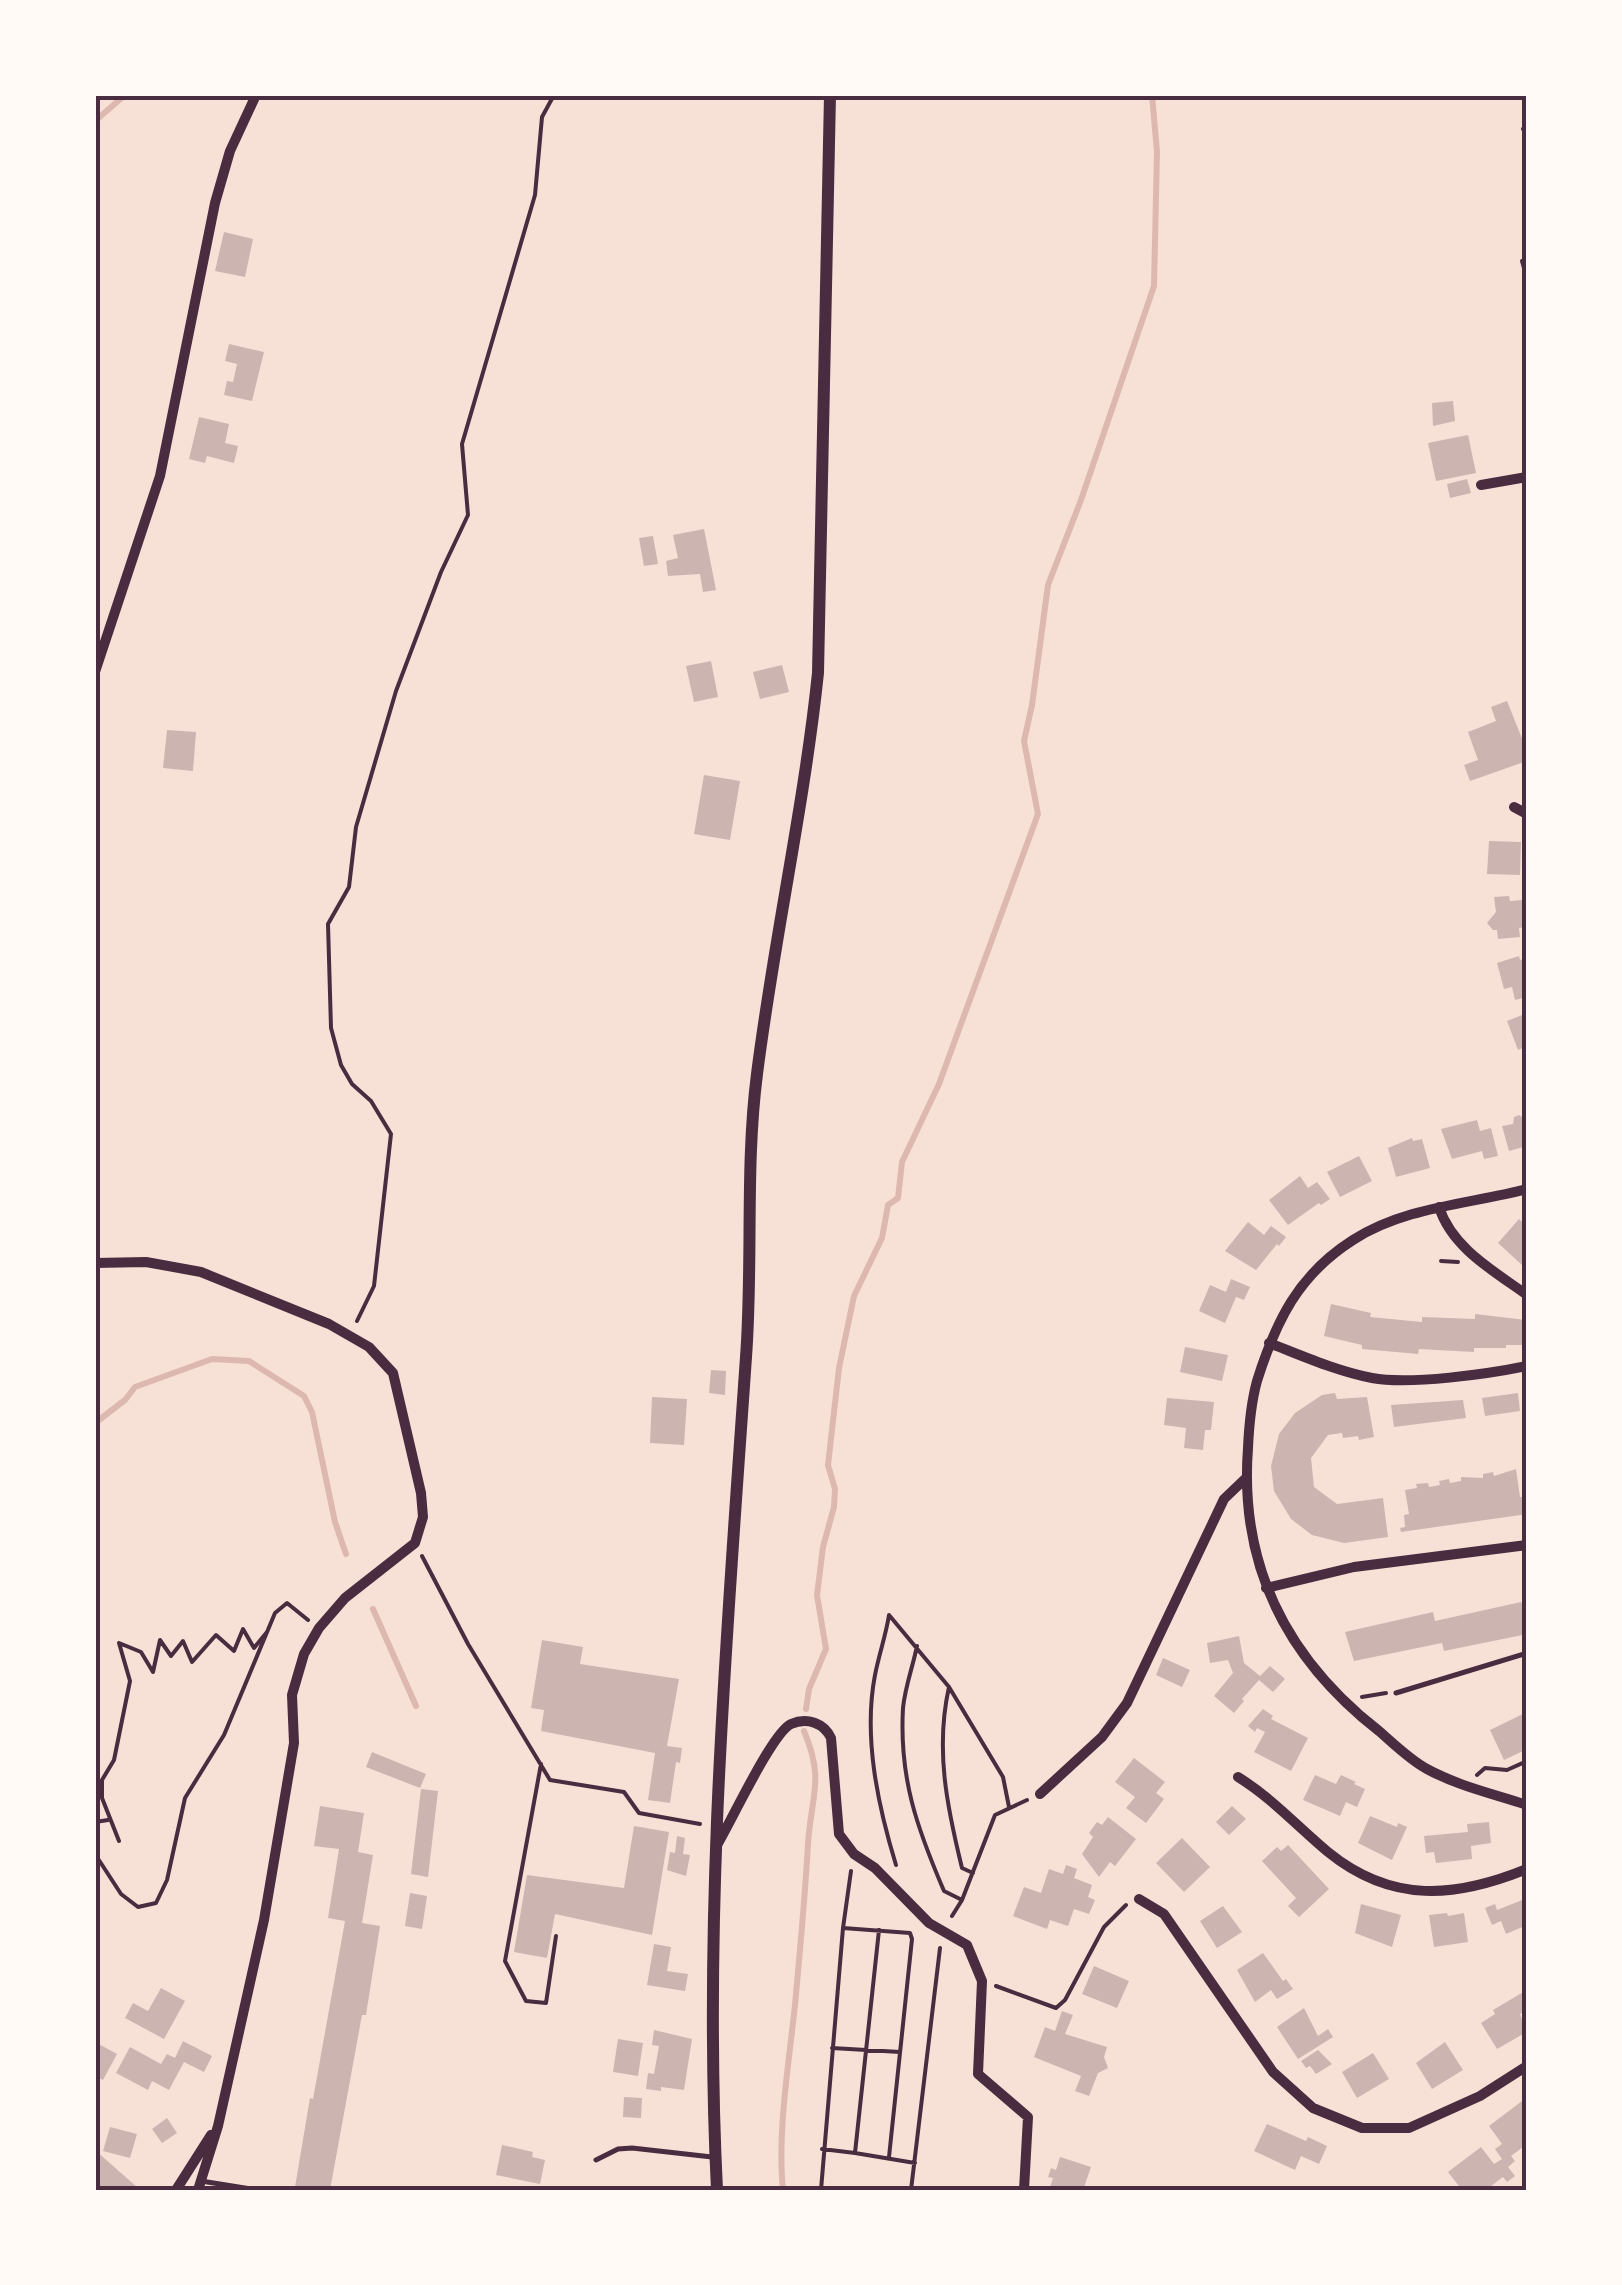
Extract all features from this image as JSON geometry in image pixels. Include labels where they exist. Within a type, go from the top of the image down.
[{"type":"street","points":[[95,672],[160,476],[215,203],[230,150],[256,95]]},
{"type":"street","points":[[717,2190],[717,1845],[747,1346],[756,1076],[812,732],[818,672],[830,95]]},
{"type":"street","points":[[1482,485],[1527,477]]},
{"type":"street","points":[[1514,807],[1527,814]]},
{"type":"street","points":[[1527,1188],[1397,1218],[1353,1240],[1307,1278],[1284,1308],[1251,1402],[1246,1478],[1250,1531],[1266,1588],[1285,1628],[1315,1671],[1350,1708],[1425,1768],[1527,1805]]},
{"type":"street","points":[[1439,1207],[1446,1228],[1478,1259],[1527,1294]]},
{"type":"street","points":[[95,1264],[146,1262],[201,1272],[350,1334],[383,1359],[393,1373],[421,1494],[423,1517],[415,1543],[363,1581],[319,1628],[304,1654],[292,1695],[294,1743],[264,1920],[218,2126],[199,2186]]},
{"type":"street","points":[[1269,1343],[1336,1369],[1377,1379],[1432,1378],[1527,1366]]},
{"type":"street","points":[[1040,1794],[1102,1737],[1126,1704],[1224,1499],[1246,1478]]},
{"type":"street","points":[[1266,1588],[1354,1567],[1525,1547]]},
{"type":"street","points":[[717,1845],[772,1747],[792,1724],[812,1721],[826,1727],[831,1738],[840,1834],[854,1854],[876,1868],[929,1923],[966,1945],[982,1981],[978,2074],[1028,2116],[1024,2190]]},
{"type":"street","points":[[1238,1777],[1262,1792],[1331,1854],[1369,1877],[1406,1890],[1445,1893],[1491,1884],[1527,1869]]},
{"type":"street","points":[[1139,1899],[1164,1914],[1273,2072],[1313,2108],[1362,2128],[1409,2128],[1480,2096],[1527,2066]]},
{"type":"street","points":[[176,2190],[218,2126]]},
{"type":"lane","points":[[1396,1692],[1527,1653]]},
{"type":"lane","points":[[596,2160],[618,2149],[632,2148],[716,2158]]},
{"type":"lane","points":[[199,2186],[257,2190]]},
{"type":"path","points":[[350,1334],[374,1286],[391,1134],[371,1101],[352,1084],[341,1065],[331,1028],[328,924],[349,887],[356,828],[396,691],[441,572],[468,515],[462,444],[536,194],[542,117],[554,95]]},
{"type":"path","points":[[1522,261],[1527,279]]},
{"type":"path","points":[[415,1543],[468,1644],[550,1780],[624,1792],[639,1813],[705,1825]]},
{"type":"path","points":[[95,1854],[121,1894],[138,1907],[156,1903],[166,1880],[185,1798],[224,1735],[275,1612],[286,1604],[319,1628]]},
{"type":"path","points":[[899,1875],[878,1792],[872,1739],[874,1678],[889,1614],[948,1687],[1003,1776],[1009,1807]]},
{"type":"path","points":[[119,1841],[108,1820],[102,1780],[114,1760],[130,1681],[119,1643],[141,1652],[154,1672],[160,1640],[171,1656],[183,1641],[192,1662],[216,1635],[234,1651],[243,1629],[254,1648],[267,1632]]},
{"type":"path","points":[[917,1646],[903,1705],[904,1767],[915,1822],[944,1891],[962,1900]]},
{"type":"path","points":[[948,1687],[942,1719],[942,1765],[962,1868],[973,1873]]},
{"type":"path","points":[[1350,1708],[1364,1694],[1396,1692]]},
{"type":"path","points":[[1466,1786],[1485,1768],[1507,1770],[1527,1761]]},
{"type":"path","points":[[541,1764],[505,1961],[526,2000],[546,2003],[556,1936]]},
{"type":"path","points":[[911,2190],[942,1932],[962,1900],[995,1815],[1040,1794]]},
{"type":"path","points":[[95,1822],[108,1820]]},
{"type":"path","points":[[821,2190],[842,1928],[854,1854]]},
{"type":"path","points":[[982,1981],[1056,2008],[1065,2000],[1104,1927],[1122,1907],[1139,1899]]},
{"type":"path","points":[[842,1928],[910,1933],[912,1939],[889,2157]]},
{"type":"path","points":[[856,2153],[878,1930]]},
{"type":"path","points":[[832,2048],[900,2052]]},
{"type":"path","points":[[822,2149],[915,2163]]},
{"type":"building","points":[[224,232],[253,239],[245,277],[215,271]]},
{"type":"building","points":[[229,344],[264,352],[252,401],[224,395],[227,381],[233,382],[237,364],[225,361]]},
{"type":"building","points":[[1453,401],[1455,421],[1433,426],[1432,403]]},
{"type":"building","points":[[199,417],[229,424],[225,443],[238,446],[234,463],[207,456],[205,463],[189,459]]},
{"type":"building","points":[[1468,435],[1476,473],[1436,481],[1428,443]]},
{"type":"building","points":[[1467,479],[1471,493],[1450,498],[1447,484]]},
{"type":"building","points":[[704,529],[716,590],[703,592],[700,574],[668,576],[666,561],[678,558],[673,535]]},
{"type":"building","points":[[653,536],[658,564],[644,566],[639,538]]},
{"type":"building","points":[[711,661],[718,697],[694,702],[686,666]]},
{"type":"building","points":[[782,665],[789,692],[760,699],[753,672]]},
{"type":"building","points":[[1507,701],[1527,751],[1527,761],[1470,781],[1464,765],[1478,760],[1468,732],[1496,721],[1491,707]]},
{"type":"building","points":[[167,730],[196,732],[193,771],[163,768]]},
{"type":"building","points":[[704,775],[740,781],[730,840],[694,834]]},
{"type":"building","points":[[1489,841],[1521,842],[1520,875],[1487,874]]},
{"type":"building","points":[[1509,896],[1510,901],[1522,900],[1525,927],[1519,928],[1520,937],[1498,939],[1497,930],[1487,923],[1496,912],[1494,897]]},
{"type":"building","points":[[1519,956],[1520,960],[1527,958],[1527,997],[1515,1000],[1512,987],[1504,989],[1497,963]]},
{"type":"building","points":[[1527,1013],[1527,1046],[1518,1050],[1507,1021]]},
{"type":"building","points":[[1519,1115],[1527,1120],[1527,1146],[1509,1151],[1502,1126],[1513,1124],[1514,1117]]},
{"type":"building","points":[[1477,1120],[1480,1131],[1491,1128],[1498,1156],[1484,1159],[1482,1151],[1452,1159],[1441,1129]]},
{"type":"building","points":[[1412,1138],[1422,1139],[1430,1168],[1396,1177],[1388,1148]]},
{"type":"building","points":[[1359,1156],[1372,1181],[1340,1197],[1327,1172]]},
{"type":"building","points":[[1300,1176],[1308,1188],[1317,1182],[1330,1199],[1288,1225],[1269,1200]]},
{"type":"building","points":[[1519,1219],[1527,1226],[1527,1265],[1522,1265],[1498,1243]]},
{"type":"building","points":[[1248,1222],[1264,1235],[1271,1226],[1286,1237],[1256,1270],[1225,1251]]},
{"type":"building","points":[[1231,1279],[1250,1287],[1244,1300],[1236,1297],[1225,1323],[1199,1311],[1210,1285],[1226,1292]]},
{"type":"building","points":[[1331,1304],[1371,1313],[1370,1317],[1422,1322],[1422,1317],[1475,1319],[1475,1314],[1527,1320],[1527,1345],[1474,1348],[1474,1352],[1419,1349],[1418,1354],[1362,1349],[1362,1345],[1324,1336]]},
{"type":"building","points":[[1185,1347],[1228,1355],[1222,1381],[1180,1372]]},
{"type":"building","points":[[711,1370],[726,1371],[725,1395],[709,1393]]},
{"type":"building","points":[[1335,1393],[1337,1399],[1367,1397],[1374,1437],[1359,1440],[1358,1436],[1343,1438],[1342,1433],[1328,1435],[1311,1458],[1314,1487],[1337,1504],[1383,1498],[1388,1537],[1344,1543],[1312,1535],[1291,1519],[1274,1491],[1271,1466],[1279,1434],[1295,1413],[1322,1395]]},
{"type":"building","points":[[1518,1393],[1520,1411],[1485,1416],[1482,1398]]},
{"type":"building","points":[[652,1397],[687,1399],[684,1445],[650,1443]]},
{"type":"building","points":[[1167,1398],[1214,1402],[1211,1430],[1205,1430],[1203,1450],[1184,1448],[1186,1428],[1164,1425]]},
{"type":"building","points":[[1463,1400],[1466,1418],[1394,1427],[1391,1405]]},
{"type":"building","points":[[1516,1469],[1520,1497],[1527,1497],[1527,1514],[1401,1532],[1400,1528],[1405,1527],[1404,1515],[1409,1514],[1405,1490],[1417,1488],[1416,1484],[1428,1483],[1429,1487],[1440,1485],[1439,1481],[1483,1478],[1483,1474],[1493,1472],[1494,1476]]},
{"type":"building","points":[[1521,1602],[1527,1614],[1527,1634],[1444,1651],[1442,1643],[1354,1661],[1345,1632],[1433,1612],[1435,1621]]},
{"type":"building","points":[[1239,1636],[1244,1663],[1260,1676],[1270,1666],[1285,1679],[1273,1692],[1259,1680],[1234,1713],[1214,1696],[1233,1673],[1228,1660],[1210,1663],[1207,1643]]},
{"type":"building","points":[[542,1640],[583,1647],[580,1664],[679,1679],[667,1746],[682,1748],[670,1803],[648,1800],[655,1753],[541,1731],[544,1710],[531,1708]]},
{"type":"building","points":[[1163,1658],[1190,1670],[1182,1687],[1156,1675]]},
{"type":"building","points":[[1263,1709],[1273,1716],[1271,1719],[1308,1738],[1291,1771],[1254,1752],[1265,1732],[1257,1728],[1255,1732],[1248,1726]]},
{"type":"building","points":[[1527,1712],[1527,1749],[1504,1760],[1490,1730]]},
{"type":"building","points":[[372,1752],[426,1774],[420,1788],[366,1767]]},
{"type":"building","points":[[1134,1758],[1165,1782],[1156,1793],[1164,1799],[1146,1823],[1126,1808],[1135,1797],[1115,1782]]},
{"type":"building","points":[[1315,1775],[1336,1784],[1341,1775],[1356,1782],[1365,1789],[1357,1807],[1346,1802],[1340,1816],[1303,1800]]},
{"type":"building","points":[[421,1789],[438,1791],[428,1877],[411,1874]]},
{"type":"building","points":[[320,1806],[364,1813],[358,1852],[373,1855],[362,1923],[380,1926],[330,2190],[298,2190],[295,2187],[310,2098],[313,2099],[345,1921],[328,1918],[339,1849],[314,1846]]},
{"type":"building","points":[[1232,1806],[1246,1819],[1229,1835],[1216,1822]]},
{"type":"building","points":[[1370,1816],[1407,1827],[1392,1860],[1358,1843]]},
{"type":"building","points":[[1108,1817],[1136,1839],[1115,1866],[1110,1862],[1099,1877],[1082,1854],[1093,1837],[1089,1833],[1097,1822],[1102,1825]]},
{"type":"building","points":[[1489,1822],[1491,1843],[1471,1846],[1472,1859],[1436,1863],[1434,1852],[1426,1853],[1424,1836],[1468,1832],[1467,1824]]},
{"type":"building","points":[[634,1826],[669,1832],[652,1935],[555,1914],[547,1958],[514,1952],[527,1875],[624,1888]]},
{"type":"building","points":[[677,1836],[685,1838],[683,1854],[690,1855],[686,1876],[667,1870]]},
{"type":"building","points":[[1182,1838],[1210,1867],[1184,1892],[1156,1863]]},
{"type":"building","points":[[1288,1845],[1329,1889],[1299,1917],[1288,1906],[1296,1898],[1262,1861],[1277,1847],[1281,1851]]},
{"type":"building","points":[[1066,1865],[1077,1869],[1074,1878],[1092,1885],[1088,1897],[1095,1900],[1089,1914],[1074,1909],[1068,1926],[1050,1920],[1047,1929],[1013,1916],[1024,1887],[1041,1893],[1049,1869],[1063,1874]]},
{"type":"building","points":[[410,1893],[427,1896],[422,1929],[405,1926]]},
{"type":"building","points":[[1527,1898],[1527,1925],[1506,1934],[1501,1921],[1492,1925],[1485,1908],[1495,1904],[1497,1910]]},
{"type":"building","points":[[1361,1904],[1401,1915],[1392,1947],[1355,1933]]},
{"type":"building","points":[[1223,1906],[1242,1932],[1217,1948],[1200,1921]]},
{"type":"building","points":[[1464,1913],[1468,1942],[1434,1947],[1429,1915]]},
{"type":"building","points":[[654,1944],[671,1947],[667,1971],[688,1974],[685,1991],[647,1985]]},
{"type":"building","points":[[1263,1953],[1293,1989],[1277,1999],[1271,1990],[1255,2002],[1237,1970]]},
{"type":"building","points":[[1094,1966],[1129,1981],[1117,2008],[1082,1994]]},
{"type":"building","points":[[161,1988],[185,2001],[164,2039],[125,2018],[133,2003],[148,2011]]},
{"type":"building","points":[[1527,1990],[1527,2010],[1520,2014],[1527,2032],[1497,2049],[1481,2023],[1495,2014],[1493,2010]]},
{"type":"building","points":[[1304,2008],[1318,2036],[1328,2029],[1333,2037],[1298,2059],[1277,2027]]},
{"type":"building","points":[[1062,2011],[1073,2015],[1065,2034],[1107,2047],[1104,2057],[1108,2068],[1098,2073],[1089,2096],[1075,2091],[1081,2076],[1034,2057],[1045,2027],[1055,2031]]},
{"type":"building","points":[[654,2030],[692,2039],[684,2090],[646,2089],[648,2073],[654,2074],[659,2046],[652,2045]]},
{"type":"building","points":[[618,2039],[643,2043],[638,2076],[613,2072]]},
{"type":"building","points":[[183,2041],[212,2056],[204,2072],[184,2062],[169,2090],[152,2081],[148,2090],[116,2073],[130,2047],[161,2064],[167,2054],[175,2058]]},
{"type":"building","points":[[95,2042],[117,2054],[103,2080],[95,2076]]},
{"type":"building","points":[[1445,2042],[1463,2070],[1432,2089],[1416,2063]]},
{"type":"building","points":[[1318,2050],[1332,2064],[1316,2074],[1301,2061]]},
{"type":"building","points":[[1373,2053],[1389,2079],[1357,2098],[1342,2072]]},
{"type":"building","points":[[624,2097],[642,2098],[641,2118],[623,2117]]},
{"type":"building","points":[[1522,2101],[1527,2108],[1527,2144],[1511,2156],[1515,2161],[1508,2167],[1515,2176],[1507,2182],[1503,2177],[1486,2190],[1462,2190],[1448,2172],[1481,2147],[1494,2164],[1502,2159],[1495,2149],[1502,2144],[1489,2126]]},
{"type":"building","points":[[167,2118],[177,2133],[162,2143],[152,2129]]},
{"type":"building","points":[[1267,2124],[1327,2146],[1319,2164],[1301,2156],[1295,2170],[1254,2151]]},
{"type":"building","points":[[110,2127],[137,2134],[130,2158],[103,2151]]},
{"type":"building","points":[[502,2145],[533,2152],[532,2157],[545,2160],[540,2184],[496,2175]]},
{"type":"building","points":[[95,2150],[138,2188],[95,2190]]},
{"type":"building","points":[[1060,2157],[1091,2167],[1083,2190],[1049,2190],[1051,2168],[1056,2170]]},
{"type":"waterway","points":[[95,121],[125,95]]},
{"type":"waterway","points":[[806,1709],[809,1689],[826,1649],[817,1595],[823,1547],[834,1507],[835,1489],[828,1465],[839,1368],[854,1296],[882,1238],[888,1205],[898,1198],[902,1162],[939,1084],[1038,814],[1024,741],[1048,585],[1154,286],[1157,152],[1152,95]]},
{"type":"waterway","points":[[95,1423],[135,1387],[212,1359],[249,1361],[304,1396],[312,1412],[335,1522],[346,1554]]},
{"type":"waterway","points":[[373,1609],[416,1706]]},
{"type":"waterway","points":[[783,2190],[783,2121],[815,1788],[814,1763],[804,1731]]}]
